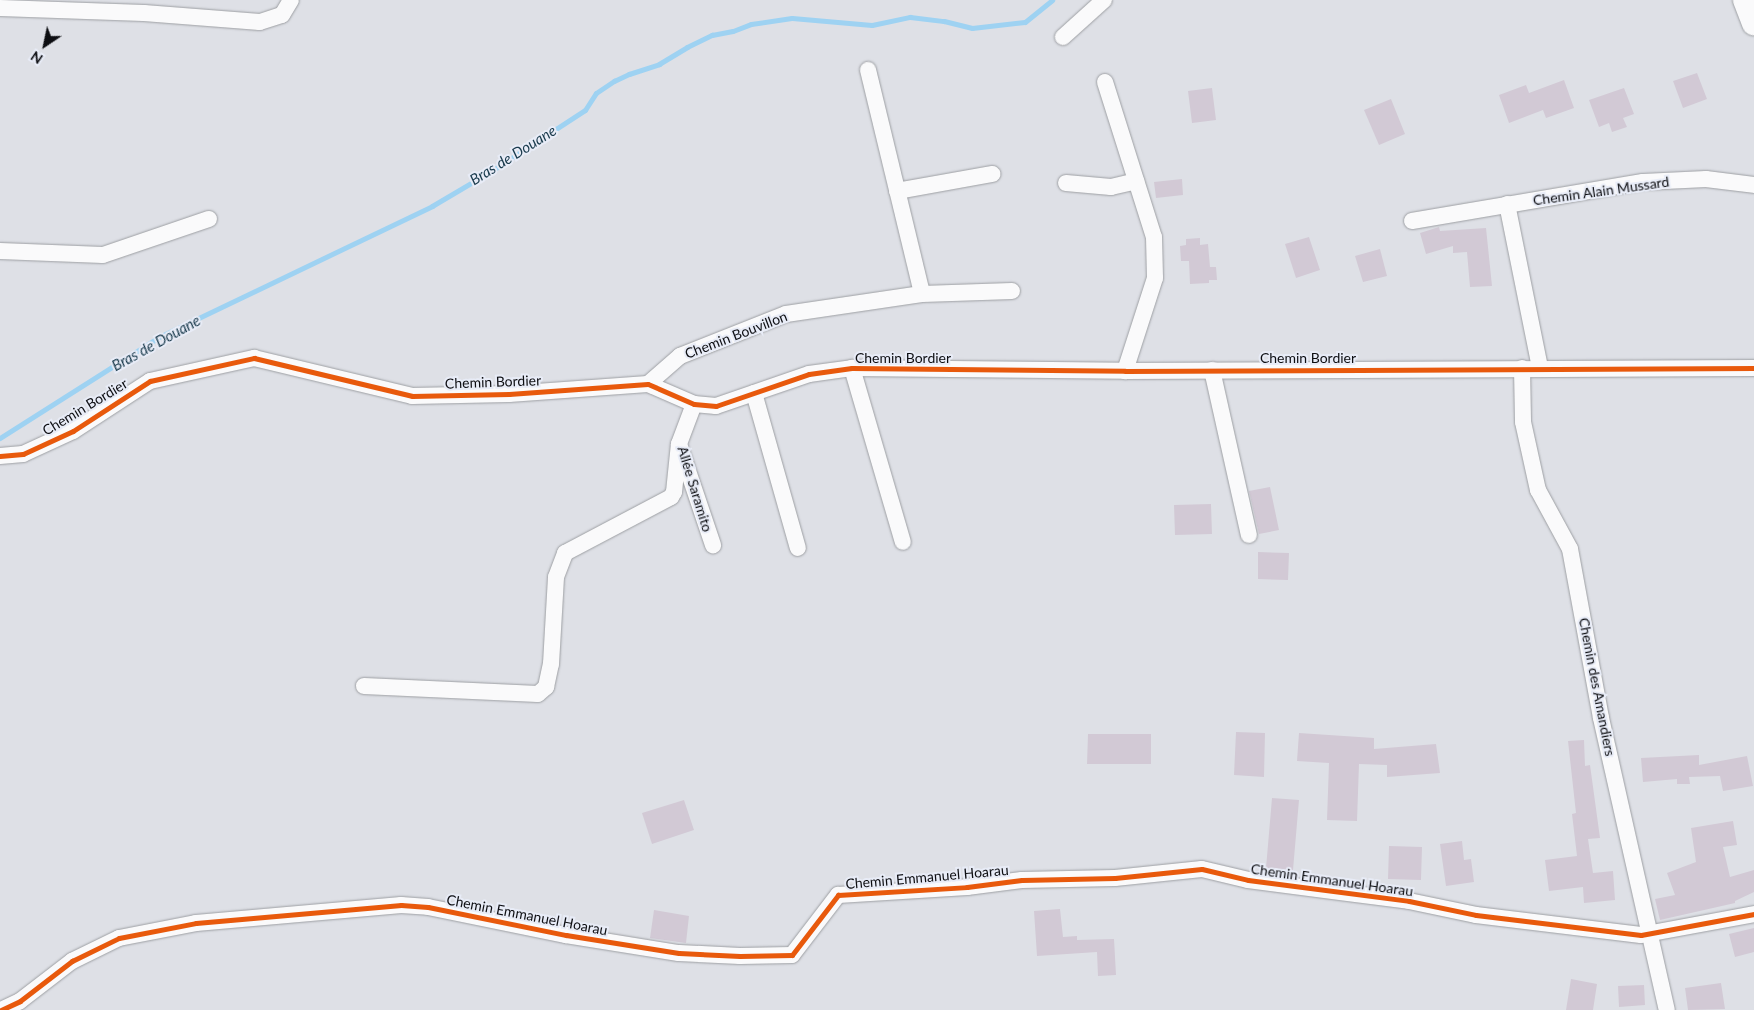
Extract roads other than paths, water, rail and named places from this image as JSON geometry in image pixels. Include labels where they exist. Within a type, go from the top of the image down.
[{"type":"main road","points":[[1745,0],[1754,23]]},
{"type":"street","points":[[0,8],[144,12],[260,22],[282,15],[291,0]]},
{"type":"street","points":[[1063,36],[1104,0]]},
{"type":"street","points":[[868,70],[922,294]]},
{"type":"street","points":[[1105,82],[1154,237],[1156,270],[1125,371]]},
{"type":"street","points":[[897,191],[992,174]]},
{"type":"street","name":"Chemin Alain Mussard","points":[[1412,221],[1643,182],[1706,179],[1754,185]]},
{"type":"street","points":[[1066,183],[1111,187],[1136,181]]},
{"type":"street","points":[[1507,204],[1540,368]]},
{"type":"street","points":[[0,251],[103,255],[209,218]]},
{"type":"street","name":"Chemin Bouvillon","points":[[648,384],[680,356],[786,314],[922,294],[1012,291]]},
{"type":"street","name":"Chemin Bordier","points":[[0,456],[23,454],[66,435],[150,381],[254,358],[412,396],[509,394],[648,384],[694,404],[716,406],[809,374],[852,368],[1125,371],[1754,368]]},
{"type":"street","points":[[852,368],[903,542]]},
{"type":"street","name":"Chemin des Amandiers","points":[[1522,368],[1523,422],[1538,490],[1570,549],[1601,718],[1667,1010]]},
{"type":"street","points":[[1212,370],[1249,535]]},
{"type":"street","points":[[754,393],[798,548]]},
{"type":"street","name":"Allée Saramito","points":[[694,404],[679,444],[713,545]]},
{"type":"street","points":[[364,686],[538,694],[546,687],[551,664],[556,577],[565,553],[671,497],[674,492],[679,444]]},
{"type":"street","name":"Chemin Emmanuel Hoarau","points":[[1,1010],[20,1001],[72,961],[119,938],[196,923],[401,905],[428,907],[566,934],[679,953],[792,955],[838,896],[967,887],[1022,880],[1115,878],[1202,869],[1248,880],[1409,901],[1476,914],[1641,935],[1754,914]]},
{"type":"waterway","name":"Bras de Douane","points":[[0,438],[161,336],[432,206],[493,170],[585,110],[596,93],[614,81],[659,64],[712,35],[733,31],[751,24],[792,18],[872,25],[910,17],[944,21],[972,28],[1025,22],[1052,0]]}]
